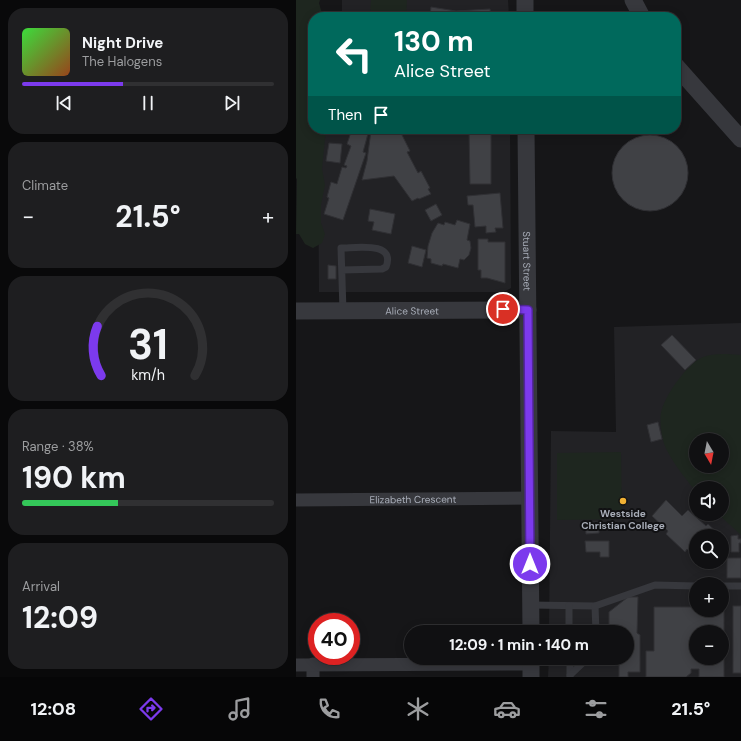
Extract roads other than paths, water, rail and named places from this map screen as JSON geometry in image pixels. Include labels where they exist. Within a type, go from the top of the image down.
[{"type":"street","points":[[525,0],[525,12]]},
{"type":"street","points":[[633,0],[639,12]]},
{"type":"street","points":[[681,72],[741,139]]},
{"type":"street","name":"Stuart Street","points":[[526,134],[531,625]]},
{"type":"street","name":"Alice Street","points":[[296,311],[528,310]]},
{"type":"street","name":"Elizabeth Crescent","points":[[296,500],[530,498]]},
{"type":"street","points":[[296,665],[313,671],[531,666]]},
{"type":"lane","points":[[342,270],[382,270],[386,268],[386,255],[383,250],[377,248],[341,248],[343,311]]},
{"type":"lane","points":[[531,605],[595,606],[655,585],[689,586]]},
{"type":"lane","points":[[729,586],[741,586]]},
{"type":"lane","points":[[569,606],[569,625]]},
{"type":"lane","points":[[595,606],[596,625]]},
{"type":"lane","points":[[570,665],[570,676]]},
{"type":"lane","points":[[570,676],[581,665]]},
{"type":"place","name":"Westside Christian College","points":[[623,501]]}]
